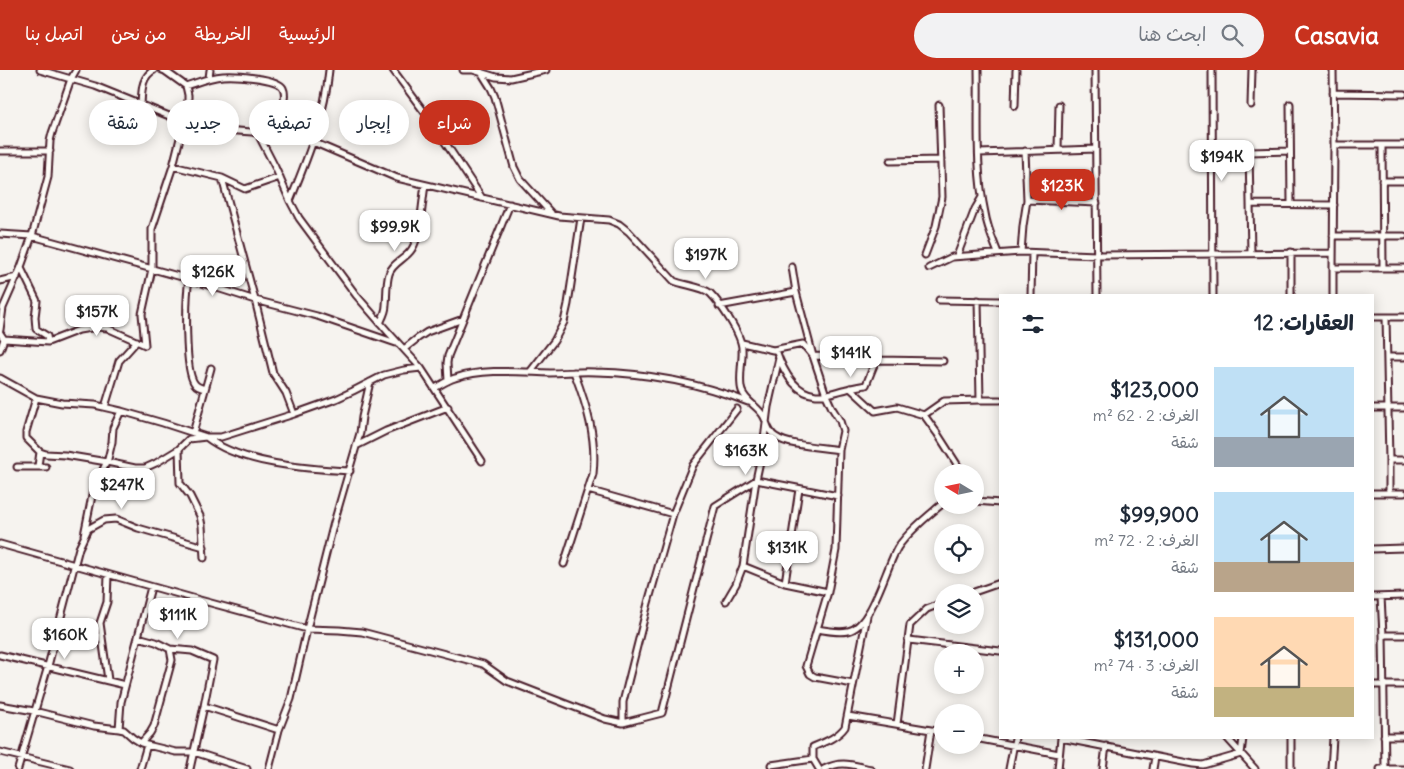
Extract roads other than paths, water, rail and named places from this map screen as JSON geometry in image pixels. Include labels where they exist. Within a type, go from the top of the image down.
[{"type":"street","points":[[40,70],[96,86],[129,100]]},
{"type":"street","points":[[0,350],[4,339],[0,332],[3,308],[21,268],[32,236],[48,177],[52,133],[71,78],[76,70]]},
{"type":"street","points":[[142,100],[144,79],[154,70]]},
{"type":"street","points":[[162,70],[186,86],[188,100]]},
{"type":"street","points":[[209,78],[210,70]]},
{"type":"street","points":[[245,77],[246,70]]},
{"type":"street","points":[[324,100],[329,70]]},
{"type":"street","points":[[393,70],[431,121],[482,198]]},
{"type":"street","points":[[463,70],[511,78],[546,70]]},
{"type":"street","points":[[978,70],[979,153],[982,196],[985,214],[998,253]]},
{"type":"street","points":[[1015,106],[1016,70]]},
{"type":"street","points":[[1095,70],[1097,294]]},
{"type":"street","points":[[1212,70],[1213,294]]},
{"type":"street","points":[[1251,105],[1252,70]]},
{"type":"street","points":[[1333,70],[1333,294]]},
{"type":"street","points":[[481,72],[495,97],[514,167],[520,179],[551,213]]},
{"type":"street","points":[[186,86],[209,78],[224,76],[268,80],[278,83],[282,87],[284,92],[282,100]]},
{"type":"street","points":[[1333,93],[1404,94]]},
{"type":"street","points":[[1290,104],[1291,204]]},
{"type":"street","points":[[925,255],[936,226],[942,197],[939,105]]},
{"type":"street","points":[[1058,149],[1059,105]]},
{"type":"street","points":[[4,339],[48,342],[79,330],[97,327],[107,328],[145,344],[142,314],[152,269],[152,228],[178,145]]},
{"type":"street","points":[[264,145],[299,218],[347,283],[421,368],[482,461]]},
{"type":"street","points":[[290,201],[312,145]]},
{"type":"street","points":[[320,145],[397,178],[559,216],[603,219],[618,224],[638,241],[674,281],[706,291],[720,306],[738,332],[742,343],[741,388],[750,403],[760,412],[770,432],[782,440],[839,450]]},
{"type":"street","points":[[1334,145],[1404,145]]},
{"type":"street","points":[[1382,145],[1383,268]]},
{"type":"street","points":[[979,153],[1096,149]]},
{"type":"street","points":[[0,151],[50,151]]},
{"type":"street","points":[[1021,252],[1022,226],[1027,200],[1025,151]]},
{"type":"street","points":[[1212,153],[1290,151]]},
{"type":"street","points":[[1249,152],[1250,253]]},
{"type":"street","points":[[890,161],[941,160]]},
{"type":"street","points":[[173,166],[222,178],[245,188],[280,178]]},
{"type":"street","points":[[222,178],[273,373],[286,393],[294,414]]},
{"type":"street","points":[[1382,181],[1404,181]]},
{"type":"street","points":[[380,323],[386,306],[386,292],[390,272],[412,249],[417,238],[425,185]]},
{"type":"street","points":[[957,256],[982,196]]},
{"type":"street","points":[[1027,200],[1097,203]]},
{"type":"street","points":[[448,381],[448,356],[510,204]]},
{"type":"street","points":[[1250,204],[1334,205]]},
{"type":"street","points":[[530,372],[554,341],[564,322],[581,218]]},
{"type":"street","points":[[0,234],[32,236],[189,279],[255,300],[303,312],[399,344]]},
{"type":"street","points":[[1333,236],[1404,236]]},
{"type":"street","points":[[929,268],[942,260],[957,256],[1021,252],[1032,254],[1097,255],[1333,252]]},
{"type":"street","points":[[1291,252],[1291,294]]},
{"type":"street","points":[[1031,294],[1032,254]]},
{"type":"street","points":[[792,266],[796,292],[813,356],[826,395],[842,425],[843,437],[839,450],[836,550],[828,592],[806,663],[808,672],[815,678],[853,684]]},
{"type":"street","points":[[21,268],[37,301],[36,329],[47,336],[48,342]]},
{"type":"street","points":[[1333,268],[1404,268]]},
{"type":"street","points":[[0,282],[17,277]]},
{"type":"street","points":[[189,279],[186,308],[189,360],[193,381],[198,387],[205,389]]},
{"type":"street","points":[[720,306],[796,292]]},
{"type":"street","points":[[939,300],[999,301]]},
{"type":"street","points":[[978,300],[980,400]]},
{"type":"street","points":[[1374,317],[1404,317]]},
{"type":"street","points":[[1386,317],[1389,493]]},
{"type":"street","points":[[404,349],[427,332],[464,319]]},
{"type":"street","points":[[105,407],[118,361],[137,341]]},
{"type":"street","points":[[742,343],[776,350],[803,344],[813,356],[876,360],[943,361]]},
{"type":"street","points":[[776,350],[789,377],[795,384],[802,390],[816,395],[826,395],[866,385],[876,360]]},
{"type":"street","points":[[1387,357],[1404,357]]},
{"type":"street","points":[[726,601],[736,584],[743,566],[771,391],[779,358]]},
{"type":"street","points":[[193,433],[211,368]]},
{"type":"street","points":[[0,378],[36,398],[62,403],[105,407],[213,438],[229,435],[336,399],[384,375],[421,368]]},
{"type":"street","points":[[435,388],[461,376],[480,373],[515,371],[595,372],[672,380],[712,389],[750,403]]},
{"type":"street","points":[[564,564],[593,474],[594,460],[594,442],[586,401],[574,372]]},
{"type":"street","points":[[268,769],[279,730],[291,699],[333,526],[360,433],[370,382]]},
{"type":"street","points":[[850,388],[875,411],[897,407],[924,415],[938,433],[957,464]]},
{"type":"street","points":[[36,398],[26,438],[40,452],[46,454],[65,455],[135,468],[145,468],[179,449],[189,439],[206,437],[222,447],[252,457],[307,468],[350,471]]},
{"type":"street","points":[[924,415],[944,402],[999,400]]},
{"type":"street","points":[[356,446],[386,431],[448,408]]},
{"type":"street","points":[[1374,408],[1404,408]]},
{"type":"street","points":[[623,723],[623,702],[648,603],[674,514],[694,465],[736,409]]},
{"type":"street","points":[[18,769],[84,535],[93,491],[107,462],[113,428],[121,411]]},
{"type":"street","points":[[179,449],[180,483],[193,500],[200,516],[204,558]]},
{"type":"street","points":[[38,466],[40,452]]},
{"type":"street","points":[[1389,460],[1404,460]]},
{"type":"street","points":[[17,467],[46,467]]},
{"type":"street","points":[[0,544],[307,629],[362,632],[483,664],[507,681],[605,719],[623,723],[662,713],[716,506],[756,480],[838,496]]},
{"type":"street","points":[[785,583],[800,489]]},
{"type":"street","points":[[588,490],[674,514]]},
{"type":"street","points":[[1374,493],[1404,493]]},
{"type":"street","points":[[984,502],[999,503]]},
{"type":"street","points":[[819,769],[813,759],[813,747],[841,732],[845,727],[867,615],[881,588],[891,560],[899,546],[934,511]]},
{"type":"street","points":[[84,535],[94,525],[104,520],[116,519],[138,528],[204,547]]},
{"type":"street","points":[[1374,549],[1404,548]]},
{"type":"street","points":[[743,566],[785,583],[828,592]]},
{"type":"street","points":[[108,575],[107,602],[100,623],[108,680]]},
{"type":"street","points":[[984,589],[999,583]]},
{"type":"street","points":[[119,729],[121,702],[151,587]]},
{"type":"street","points":[[1374,597],[1404,596]]},
{"type":"street","points":[[1381,597],[1385,769]]},
{"type":"street","points":[[897,724],[910,625],[927,609],[934,606]]},
{"type":"street","points":[[818,629],[836,632],[850,631],[867,615]]},
{"type":"street","points":[[1383,635],[1404,635]]},
{"type":"street","points":[[138,637],[156,642],[170,649],[192,651],[213,660],[190,769]]},
{"type":"street","points":[[909,640],[999,651]]},
{"type":"street","points":[[141,743],[154,726],[172,660],[170,649]]},
{"type":"street","points":[[0,655],[125,685]]},
{"type":"street","points":[[1374,685],[1404,685]]},
{"type":"street","points":[[0,705],[34,711],[94,726],[124,730],[133,738],[147,745],[176,752],[194,752],[247,769]]},
{"type":"street","points":[[204,706],[279,730]]},
{"type":"street","points":[[848,716],[934,731]]},
{"type":"street","points":[[925,769],[931,730]]},
{"type":"street","points":[[1384,736],[1404,736]]},
{"type":"street","points":[[1009,769],[1015,739]]},
{"type":"street","points":[[1058,769],[1061,739]]},
{"type":"street","points":[[1067,739],[1202,767],[1241,754]]},
{"type":"street","points":[[1228,739],[1255,769]]},
{"type":"street","points":[[1241,754],[1243,739]]},
{"type":"street","points":[[1290,739],[1291,769]]},
{"type":"street","points":[[1331,769],[1333,739]]},
{"type":"street","points":[[984,740],[1059,754]]},
{"type":"street","points":[[140,769],[147,745]]},
{"type":"street","points":[[1103,769],[1106,746]]},
{"type":"street","points":[[0,752],[59,768],[70,769]]},
{"type":"street","points":[[1153,769],[1155,757]]},
{"type":"street","points":[[771,765],[813,759]]},
{"type":"street","points":[[824,769],[834,764],[871,769]]},
{"type":"street","points":[[1380,769],[1404,769]]}]
